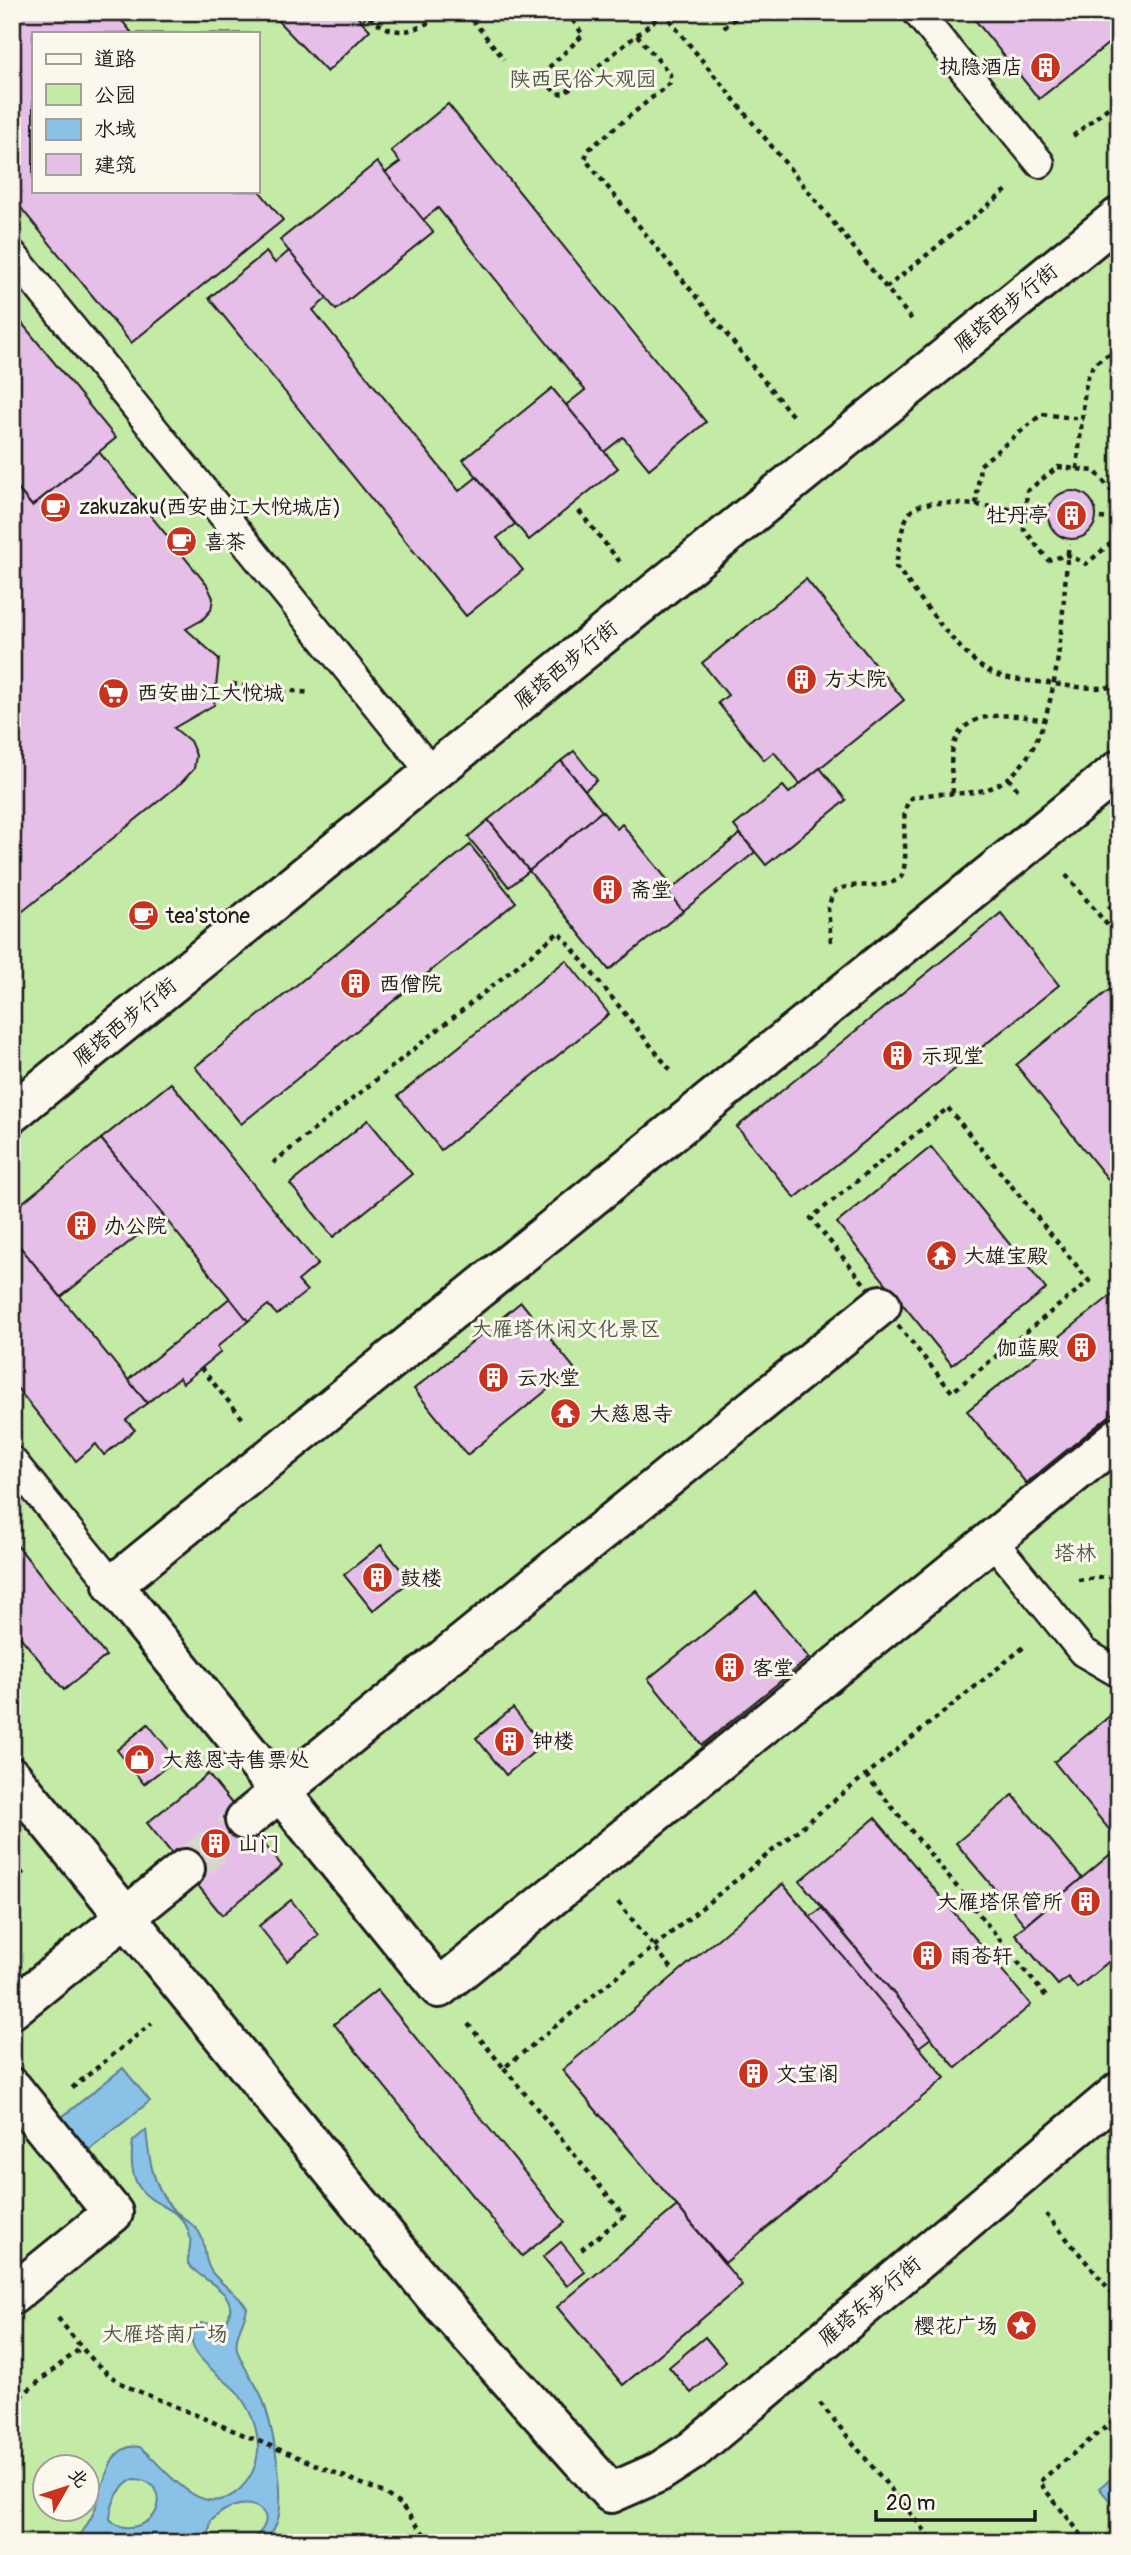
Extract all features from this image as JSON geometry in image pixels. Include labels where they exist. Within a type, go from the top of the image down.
[{"type":"street","name":"雁塔西步行街","points":[[12,1113],[1119,217]]},
{"type":"street","points":[[1119,770],[113,1584],[439,1988],[1119,1437]]},
{"type":"street","points":[[245,1820],[881,1305]]},
{"type":"street","points":[[12,1777],[188,1994]]},
{"type":"street","points":[[12,2008],[184,1869]]},
{"type":"street","name":"雁塔东步行街","points":[[188,1994],[433,2294],[611,2493],[659,2472],[693,2450],[1119,2092]]},
{"type":"street","points":[[21,2289],[114,2213],[24,2103]]},
{"type":"lane","points":[[917,12],[1040,163]]},
{"type":"lane","points":[[12,254],[432,773]]},
{"type":"lane","points":[[12,1461],[113,1584]]},
{"type":"lane","points":[[992,1540],[1083,1652],[1119,1673]]},
{"type":"path","points":[[369,17],[388,30],[399,32],[431,22],[444,12]]},
{"type":"path","points":[[466,12],[504,59]]},
{"type":"path","points":[[568,12],[583,35],[545,68],[544,80],[557,94],[565,93],[664,13],[944,359]]},
{"type":"path","points":[[724,28],[743,12]]},
{"type":"path","points":[[637,35],[670,74],[670,83],[588,150],[585,159],[825,455]]},
{"type":"path","points":[[886,288],[1119,99]]},
{"type":"path","points":[[1077,470],[1087,377],[1094,364],[1105,355],[1119,351]]},
{"type":"path","points":[[976,505],[979,465],[1042,414],[1082,419]]},
{"type":"path","points":[[1058,467],[1096,471],[1119,502],[1112,520],[1116,539],[1086,564],[1068,555],[1048,560],[1024,529],[1027,492],[1058,467]]},
{"type":"path","points":[[1026,511],[933,502],[913,509],[901,527],[896,567],[974,661],[988,670],[1003,677],[1055,684],[1089,688],[1119,686]]},
{"type":"path","points":[[579,511],[649,597]]},
{"type":"path","points":[[1100,519],[1119,520]]},
{"type":"path","points":[[847,990],[828,930],[828,908],[833,893],[846,887],[895,882],[901,877],[907,858],[907,802],[911,798],[926,794],[981,790],[1008,778],[1023,761],[1045,720],[1055,684],[1069,544]]},
{"type":"path","points":[[232,684],[373,699]]},
{"type":"path","points":[[953,793],[953,751],[957,737],[965,726],[979,719],[998,716],[1023,716],[1045,720]]},
{"type":"path","points":[[1036,837],[1119,939]]},
{"type":"path","points":[[273,1163],[559,932],[701,1108]]},
{"type":"path","points":[[948,1108],[1089,1281],[952,1392],[881,1305],[811,1219],[948,1108]]},
{"type":"path","points":[[201,1368],[272,1455]]},
{"type":"path","points":[[504,2068],[1057,1621]]},
{"type":"path","points":[[866,1775],[1048,1999]]},
{"type":"path","points":[[589,1866],[673,1970]]},
{"type":"path","points":[[439,1988],[624,2216],[580,2251]]},
{"type":"path","points":[[24,2103],[188,1994]]},
{"type":"path","points":[[1017,2178],[1119,2301]]},
{"type":"path","points":[[21,2289],[82,2347],[109,2377],[384,2493],[401,2505],[431,2543]]},
{"type":"path","points":[[12,2403],[82,2347]]},
{"type":"path","points":[[790,2368],[935,2543]]},
{"type":"path","points":[[1088,2543],[1039,2482],[1119,2416]]},
{"type":"path","points":[[12,2538],[16,2543]]},
{"type":"green space","name":"大雁塔休闲文化景区","points":[[12,12],[1119,12],[1119,2543],[12,2543]]},
{"type":"water","points":[[123,2068],[150,2101],[89,2150],[62,2117]]},
{"type":"water","points":[[146,2130],[152,2170],[165,2198],[174,2210],[199,2232],[210,2269],[247,2308],[237,2339],[237,2349],[257,2387],[269,2419],[280,2487],[278,2519],[263,2543],[245,2543],[259,2533],[265,2524],[265,2515],[260,2509],[250,2505],[238,2505],[225,2510],[211,2521],[209,2534],[216,2543],[172,2543],[136,2535],[114,2543],[74,2543],[88,2524],[102,2524],[102,2488],[108,2470],[120,2452],[129,2447],[140,2447],[186,2489],[212,2501],[226,2498],[240,2489],[252,2472],[257,2456],[257,2435],[246,2405],[237,2392],[202,2360],[192,2342],[193,2332],[201,2323],[220,2324],[227,2321],[229,2302],[218,2288],[188,2264],[190,2237],[185,2223],[144,2193],[136,2182],[132,2165],[133,2141]],"holes":[[[134,2479],[146,2481],[158,2494],[159,2503],[150,2519],[130,2527],[119,2526],[110,2519],[114,2501],[129,2482]]]},
{"type":"water","points":[[1119,2472],[1119,2512],[1099,2488]]},
{"type":"building","points":[[12,12],[115,12],[131,32],[32,32],[32,192],[259,190],[283,220],[131,343],[12,197]]},
{"type":"building","points":[[287,12],[353,12],[370,30],[327,72],[278,21]]},
{"type":"building","points":[[353,12],[371,12],[362,21]]},
{"type":"building","name":"执隐酒店","points":[[974,12],[1111,12],[1119,22],[1119,35],[1039,99],[971,15]]},
{"type":"building","points":[[448,104],[706,422],[649,469],[623,437],[604,452],[566,405],[585,390],[438,208],[423,220],[385,173],[400,162],[391,151]]},
{"type":"building","points":[[377,162],[433,232],[336,310],[280,240]]},
{"type":"building","points":[[289,251],[327,298],[313,310],[459,491],[477,477],[515,524],[497,538],[523,570],[466,616],[209,298],[266,252],[275,263]]},
{"type":"building","points":[[12,311],[116,438],[32,506],[12,482]]},
{"type":"building","points":[[552,388],[618,468],[529,540],[463,460]]},
{"type":"building","name":"西安曲江大悦城","points":[[99,452],[207,585],[213,598],[211,610],[202,620],[186,629],[219,659],[214,705],[174,728],[190,741],[196,755],[194,769],[181,783],[12,920],[12,482],[32,506]]},
{"type":"building","name":"牡丹亭","points":[[1072,491],[1089,498],[1096,515],[1089,532],[1072,539],[1055,532],[1048,515],[1055,498]]},
{"type":"building","name":"方丈院","points":[[806,579],[904,700],[800,784],[774,752],[764,760],[718,703],[728,695],[702,663]]},
{"type":"building","points":[[574,751],[597,780],[585,790],[561,761]]},
{"type":"building","points":[[561,761],[602,811],[529,871],[488,820]]},
{"type":"building","points":[[820,768],[846,800],[766,865],[734,826],[783,786],[789,793]]},
{"type":"building","name":"斋堂","points":[[602,811],[617,829],[622,824],[674,888],[668,892],[683,911],[609,970],[529,871]]},
{"type":"building","points":[[488,820],[529,871],[509,887],[468,837]]},
{"type":"building","points":[[740,834],[755,852],[683,911],[668,892]]},
{"type":"building","name":"西僧院","points":[[470,845],[516,902],[241,1124],[195,1067]]},
{"type":"building","points":[[1119,899],[1119,920],[1108,907]]},
{"type":"building","name":"示现堂","points":[[1001,913],[1059,985],[795,1198],[737,1127]]},
{"type":"building","points":[[566,960],[609,1014],[441,1150],[398,1096]]},
{"type":"building","points":[[1119,982],[1119,1193],[1016,1065]]},
{"type":"building","points":[[171,1083],[318,1264],[298,1281],[307,1291],[277,1315],[268,1305],[248,1321],[101,1139]]},
{"type":"building","points":[[368,1120],[412,1174],[333,1237],[290,1184]]},
{"type":"building","name":"办公院","points":[[101,1139],[163,1215],[61,1297],[12,1237],[12,1211]]},
{"type":"building","name":"大雄宝殿","points":[[931,1147],[1046,1289],[952,1365],[837,1223]]},
{"type":"building","points":[[12,1237],[147,1403],[126,1420],[135,1430],[104,1455],[96,1444],[76,1461],[12,1382]]},
{"type":"building","name":"伽蓝殿","points":[[1119,1289],[1119,1408],[1026,1483],[967,1411]]},
{"type":"building","points":[[230,1298],[248,1321],[217,1347],[221,1352],[183,1383],[179,1378],[147,1403],[128,1380]]},
{"type":"building","name":"云水堂","points":[[521,1302],[574,1368],[467,1455],[414,1389]]},
{"type":"building","points":[[12,1539],[106,1656],[64,1690],[12,1627]]},
{"type":"building","name":"鼓楼","points":[[381,1545],[410,1581],[373,1611],[344,1575]]},
{"type":"building","name":"客堂","points":[[756,1592],[809,1658],[702,1745],[648,1679]]},
{"type":"building","name":"钟楼","points":[[513,1708],[542,1745],[506,1775],[476,1738]]},
{"type":"building","points":[[1111,1715],[1119,1725],[1119,1836],[1116,1838],[1054,1762]]},
{"type":"building","points":[[148,1724],[176,1759],[144,1784],[117,1750]]},
{"type":"building","name":"山门","points":[[208,1774],[282,1866],[222,1915],[147,1823]]},
{"type":"building","points":[[1013,1795],[1082,1878],[1025,1925],[956,1843]]},
{"type":"building","name":"雨苍轩","points":[[875,1818],[1031,2005],[956,2068],[800,1881]]},
{"type":"building","name":"大雁塔保管所","points":[[1119,1847],[1119,1953],[1077,1988],[1068,1977],[1058,1985],[1015,1934]]},
{"type":"building","name":"文宝阁","points":[[783,1884],[945,2078],[725,2263],[562,2070]]},
{"type":"building","points":[[291,1900],[319,1935],[287,1961],[259,1926]]},
{"type":"building","points":[[822,1908],[931,2038],[919,2047],[810,1917]]},
{"type":"building","points":[[377,1990],[565,2222],[522,2256],[334,2024]]},
{"type":"building","points":[[677,2206],[742,2285],[623,2385],[557,2307]]},
{"type":"building","points":[[561,2242],[585,2272],[567,2286],[543,2257]]},
{"type":"building","points":[[705,2337],[726,2362],[691,2393],[669,2367]]},
{"type":"tunnel","points":[[185,1869],[245,1820]]},
{"type":"place","name":"执隐酒店","points":[[1046,67]]},
{"type":"place","name":"zakuzaku(西安曲江大悦城店)","points":[[56,507]]},
{"type":"place","name":"牡丹亭","points":[[1072,515]]},
{"type":"place","name":"喜茶","points":[[181,542]]},
{"type":"place","name":"方丈院","points":[[801,679]]},
{"type":"place","name":"西安曲江大悦城","points":[[114,693]]},
{"type":"place","name":"斋堂","points":[[607,890]]},
{"type":"place","name":"tea'stone","points":[[143,916]]},
{"type":"place","name":"西僧院","points":[[356,984]]},
{"type":"place","name":"示现堂","points":[[898,1056]]},
{"type":"place","name":"办公院","points":[[81,1226]]},
{"type":"place","name":"大雄宝殿","points":[[941,1256]]},
{"type":"place","name":"伽蓝殿","points":[[1082,1348]]},
{"type":"place","name":"云水堂","points":[[494,1378]]},
{"type":"place","name":"大慈恩寺","points":[[566,1414]]},
{"type":"place","name":"鼓楼","points":[[377,1578]]},
{"type":"place","name":"客堂","points":[[729,1668]]},
{"type":"place","name":"钟楼","points":[[509,1741]]},
{"type":"place","name":"大慈恩寺售票处","points":[[139,1760]]},
{"type":"place","name":"山门","points":[[215,1844]]},
{"type":"place","name":"大雁塔保管所","points":[[1086,1902]]},
{"type":"place","name":"雨苍轩","points":[[927,1956]]},
{"type":"place","name":"文宝阁","points":[[753,2074]]},
{"type":"place","name":"樱花广场","points":[[1021,2326]]},
{"type":"park label","name":"陕西民俗大观园","points":[[583,79]]},
{"type":"park label","name":"塔林","points":[[1075,1553]]},
{"type":"park label","name":"大雁塔南广场","points":[[165,2334]]}]
